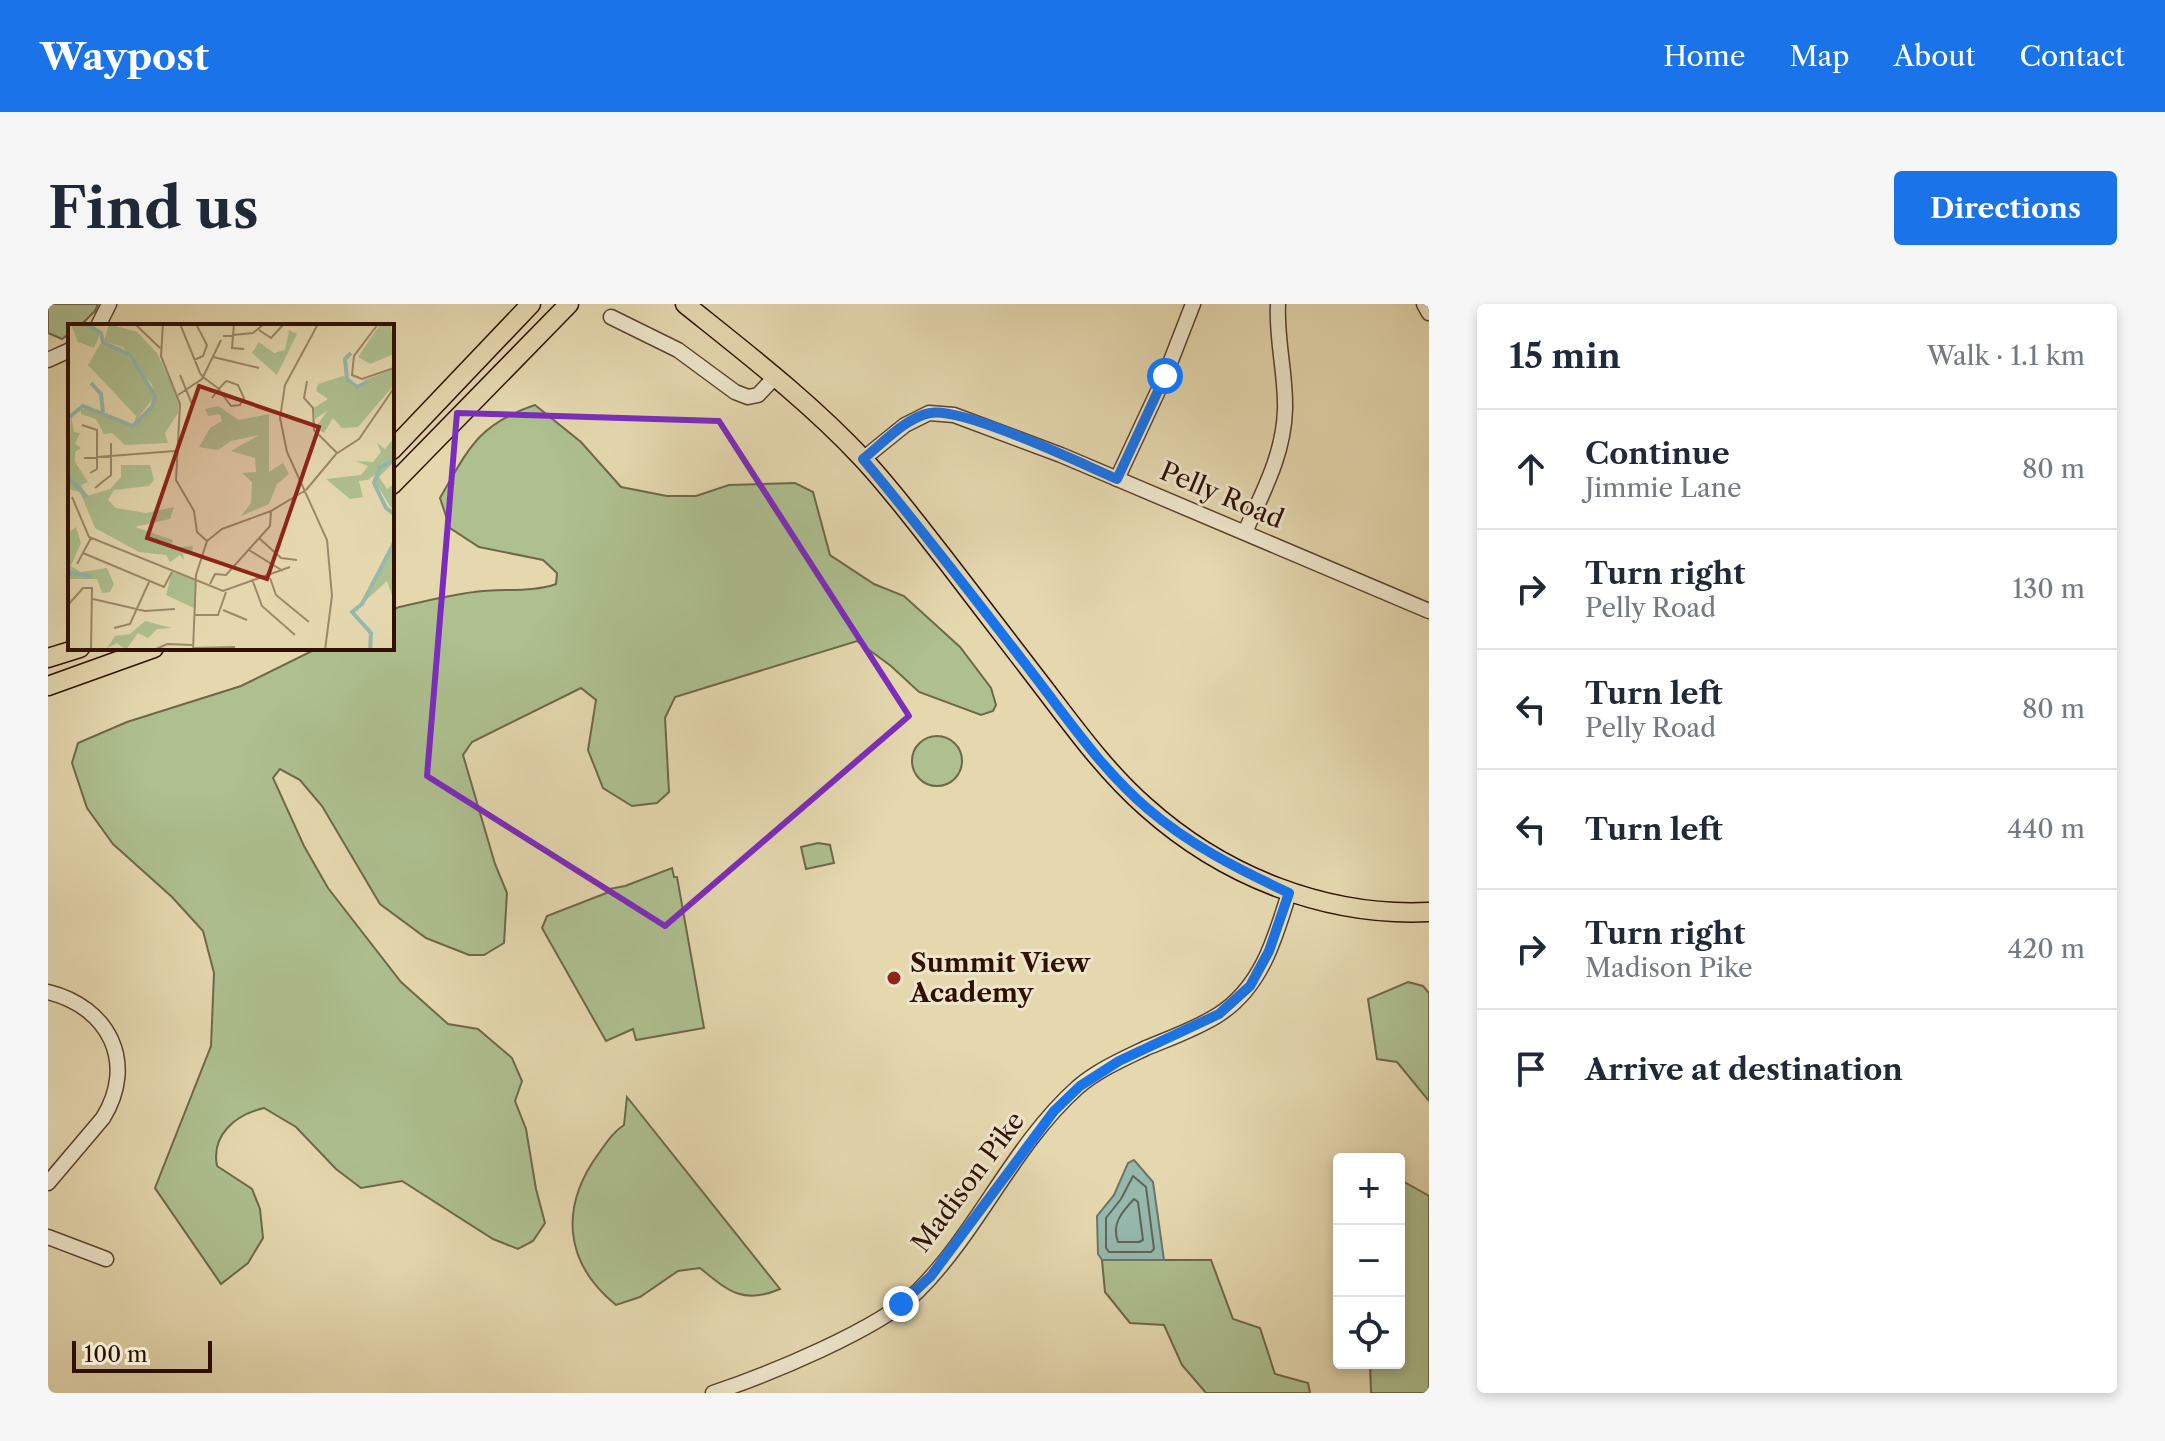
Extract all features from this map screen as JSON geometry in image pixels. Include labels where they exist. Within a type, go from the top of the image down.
[{"type":"main road","points":[[394,448],[531,304]]},
{"type":"main road","points":[[394,483],[569,304]]},
{"type":"main road","points":[[685,304],[775,377],[863,459],[915,521],[1065,717],[1148,809],[1205,852],[1289,893],[1370,911],[1429,912]]},
{"type":"main road","points":[[48,658],[74,650]]},
{"type":"main road","points":[[48,686],[148,650]]},
{"type":"street","points":[[99,324],[109,304]]},
{"type":"street","points":[[1117,479],[1165,376],[1193,304]]},
{"type":"street","points":[[1245,532],[1275,467],[1282,443],[1285,405],[1277,327],[1278,304]]},
{"type":"street","points":[[1424,304],[1429,313]]},
{"type":"street","points":[[611,317],[678,350],[735,392],[748,397],[758,395],[775,377]]},
{"type":"street","points":[[48,360],[68,351]]},
{"type":"street","name":"Pelly Road","points":[[863,459],[905,425],[929,413],[954,415],[990,426],[1429,611]]},
{"type":"street","name":"Madison Pike","points":[[713,1393],[853,1333],[916,1293],[1054,1111],[1080,1086],[1119,1061],[1219,1014],[1250,986],[1269,951],[1289,893]]},
{"type":"street","points":[[48,992],[77,1001],[98,1019],[114,1049],[117,1080],[103,1118],[48,1183]]},
{"type":"street","points":[[48,1237],[106,1259]]},
{"type":"highlighted area","points":[[457,413],[719,421],[909,716],[665,926],[427,776]]},
{"type":"green space","points":[[48,304],[98,304],[82,324],[68,324],[68,334],[62,339],[48,333]]},
{"type":"green space","points":[[535,405],[581,442],[621,487],[667,496],[696,496],[729,485],[795,483],[813,492],[830,555],[874,584],[904,596],[960,647],[991,688],[996,705],[993,711],[981,715],[919,692],[857,641],[675,697],[665,718],[669,792],[657,803],[632,806],[603,788],[588,750],[596,700],[581,688],[472,742],[463,755],[495,864],[507,893],[504,943],[484,955],[469,955],[426,938],[380,904],[322,806],[300,780],[280,769],[273,778],[304,846],[328,888],[401,982],[448,1024],[478,1029],[512,1058],[522,1081],[515,1101],[526,1129],[545,1223],[533,1241],[518,1249],[493,1239],[402,1181],[361,1188],[336,1169],[296,1127],[264,1108],[235,1121],[227,1128],[218,1145],[217,1166],[252,1189],[260,1209],[263,1238],[248,1263],[221,1284],[155,1188],[211,1046],[214,973],[203,931],[172,897],[113,844],[87,808],[72,763],[78,743],[127,722],[241,686],[314,650],[394,650],[394,609],[399,607],[465,593],[556,584],[557,573],[543,560],[479,547],[450,528],[440,498],[477,440],[516,412]]},
{"type":"green space","points":[[937,736],[954,744],[962,761],[954,778],[937,786],[920,778],[912,761],[920,744]]},
{"type":"green space","points":[[818,843],[830,845],[834,863],[806,869],[801,847]]},
{"type":"green space","points":[[672,868],[674,877],[677,877],[704,1028],[636,1040],[633,1029],[606,1041],[542,928],[547,916],[609,892],[609,889]]},
{"type":"green space","points":[[1408,982],[1423,986],[1429,993],[1429,1101],[1397,1062],[1377,1059],[1368,999]]},
{"type":"green space","points":[[627,1097],[780,1289],[756,1296],[737,1293],[700,1268],[678,1271],[640,1297],[616,1305],[598,1288],[577,1252],[573,1213],[586,1173],[610,1138],[624,1125]]},
{"type":"green space","points":[[1405,1182],[1429,1196],[1429,1393],[1371,1393],[1370,1369],[1405,1369]]},
{"type":"green space","points":[[1102,1260],[1211,1260],[1233,1319],[1260,1328],[1275,1374],[1308,1383],[1310,1393],[1206,1393],[1182,1365],[1164,1325],[1130,1323],[1105,1292]]},
{"type":"water","points":[[1134,1160],[1153,1182],[1164,1260],[1102,1260],[1098,1254],[1097,1216],[1114,1195],[1128,1163]]},
{"type":"place","name":"Summit View Academy","points":[[894,978]]},
{"type":"route","points":[[901,1304],[931,1276],[1054,1111],[1080,1086],[1119,1061],[1206,1021],[1236,1001],[1260,972],[1278,930],[1289,893],[1205,852],[1148,809],[1112,774],[863,459],[905,425],[929,413],[954,415],[990,426],[1117,479],[1165,376]]}]
